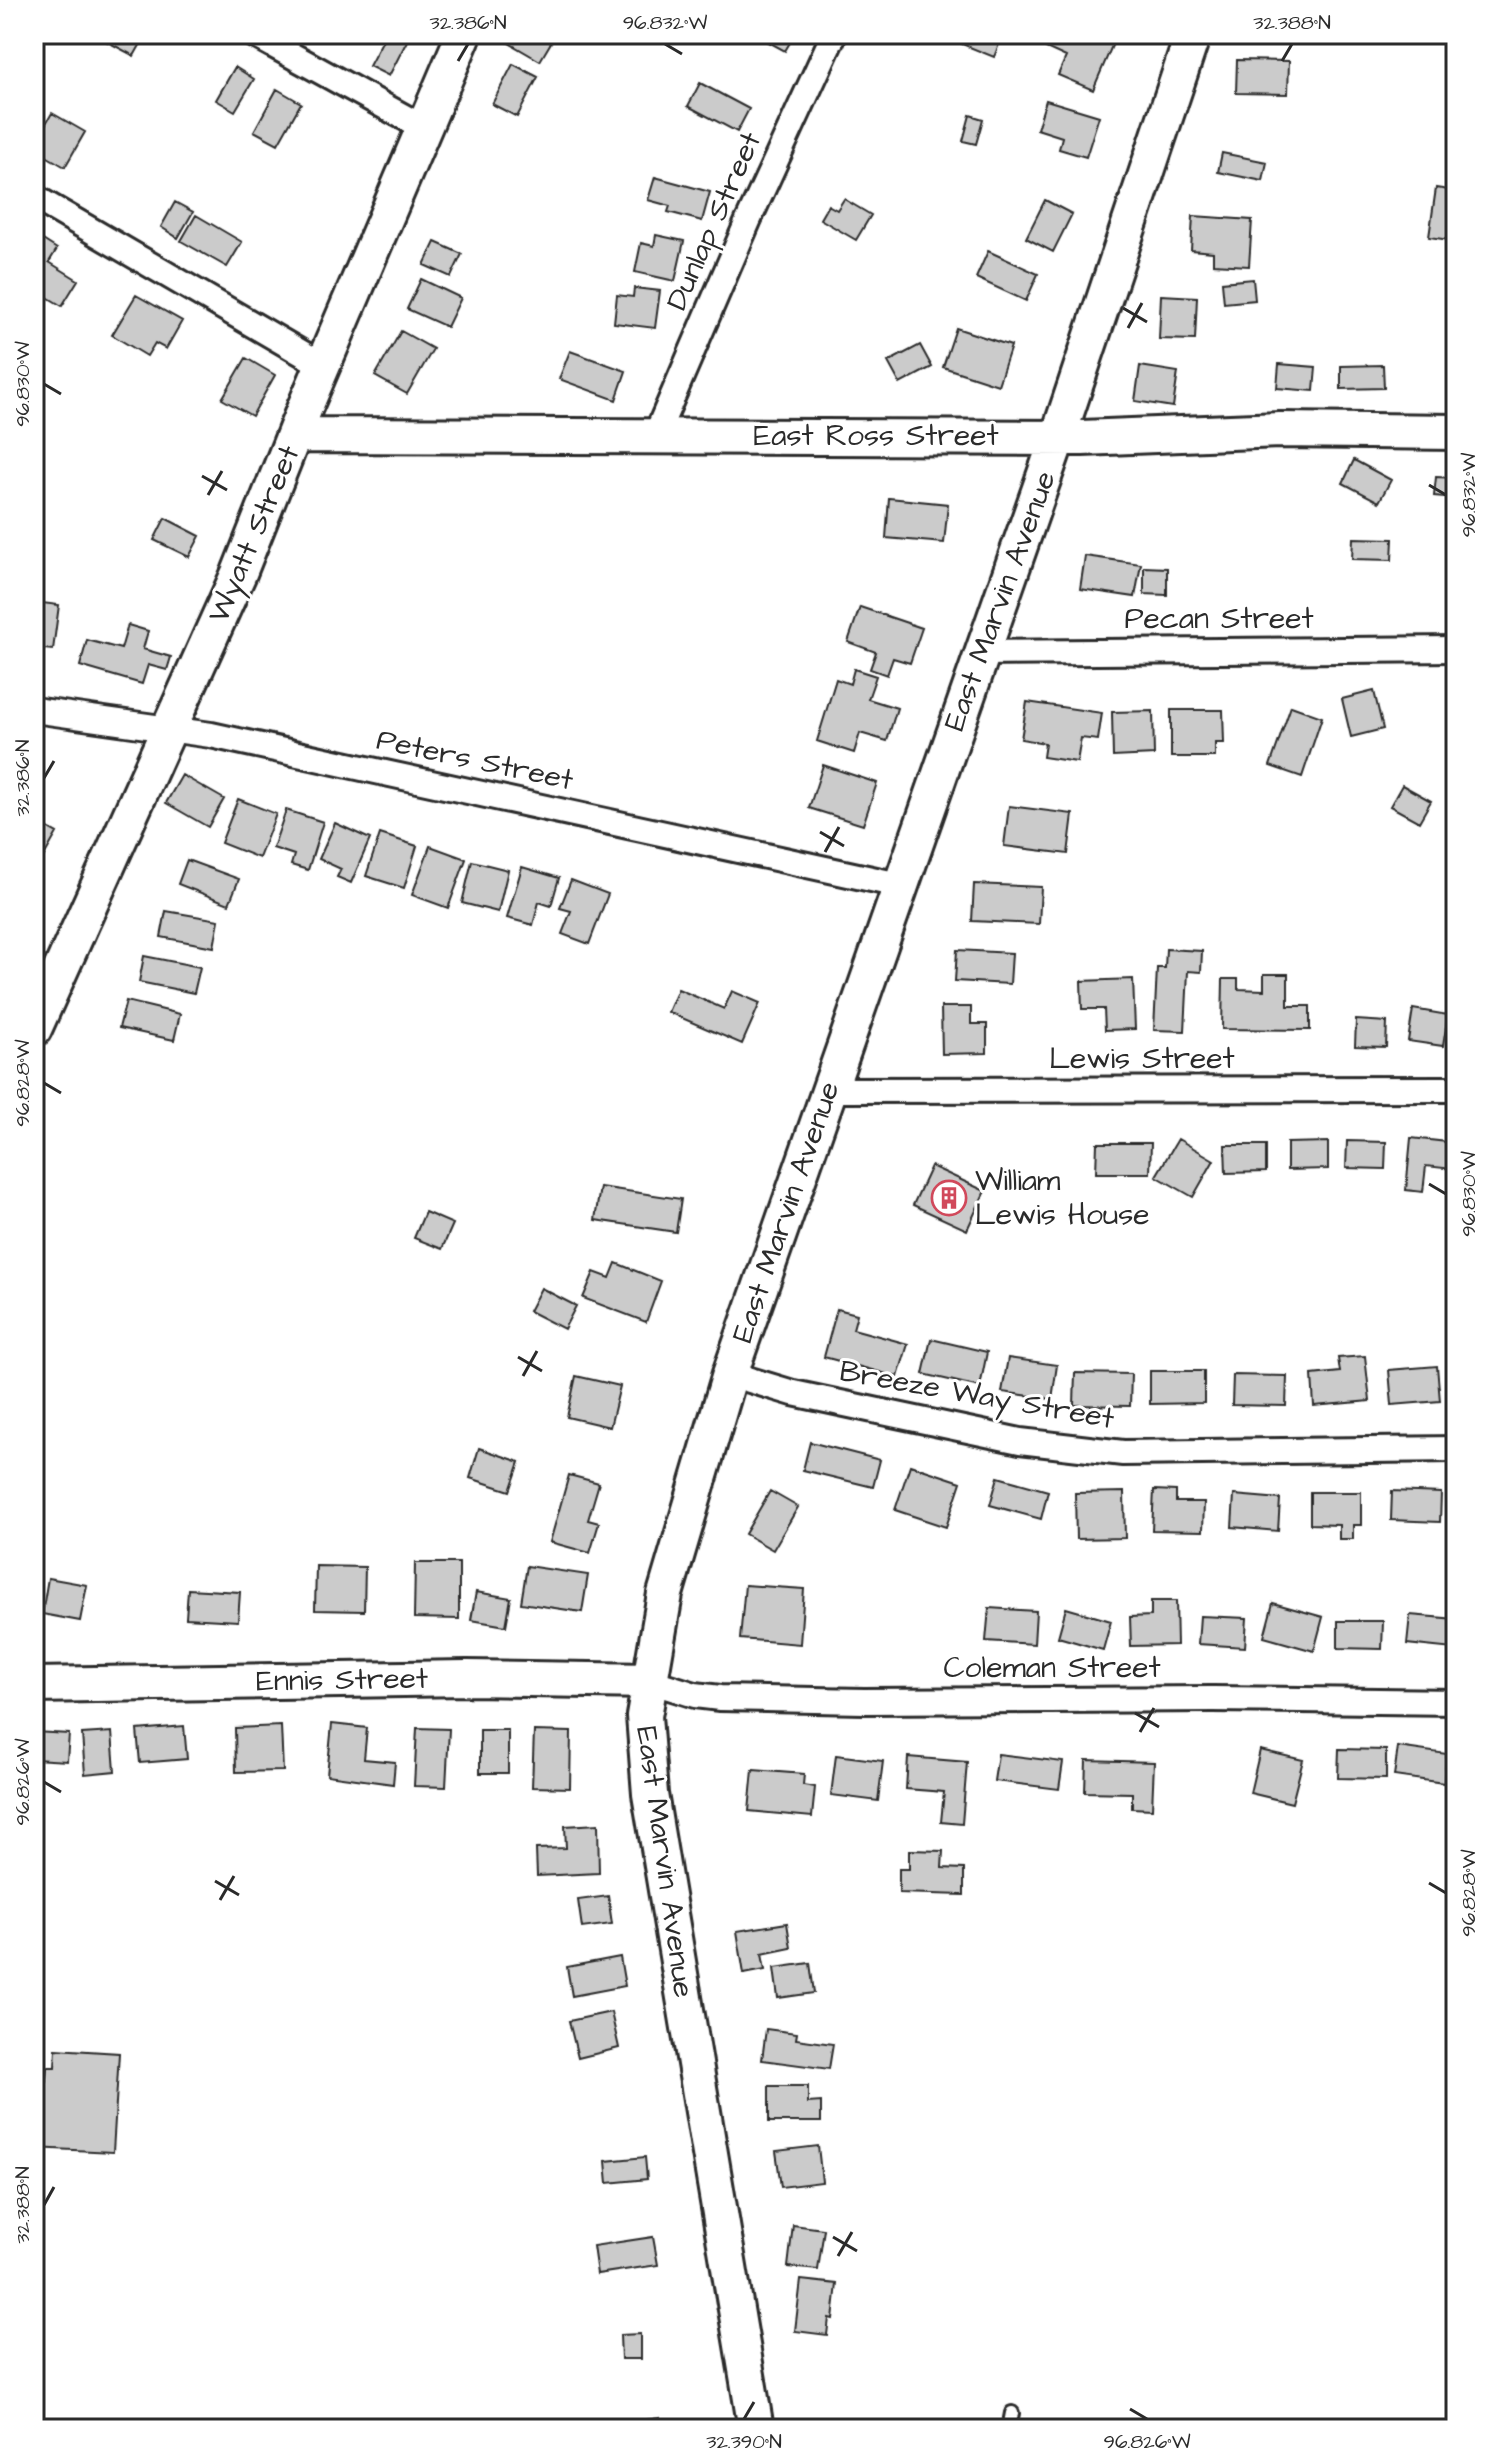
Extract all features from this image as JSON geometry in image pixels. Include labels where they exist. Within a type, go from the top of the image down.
[{"type":"street","points":[[253,34],[424,128]]},
{"type":"street","name":"Wyatt Street","points":[[34,1029],[239,573],[464,34]]},
{"type":"street","name":"Dunlap Street","points":[[656,435],[748,221],[834,34]]},
{"type":"street","name":"East Marvin Avenue","points":[[756,2429],[650,1794],[644,1716],[665,1594],[730,1374],[1058,437],[1193,34]]},
{"type":"street","points":[[34,197],[324,366]]},
{"type":"street","name":"East Ross Street","points":[[295,435],[1058,437],[1280,430],[1456,432]]},
{"type":"street","name":"Pecan Street","points":[[982,653],[1456,649]]},
{"type":"street","name":"Peters Street","points":[[34,710],[226,738],[899,885]]},
{"type":"street","name":"Lewis Street","points":[[827,1090],[1456,1089]]},
{"type":"street","name":"Breeze Way Street","points":[[730,1374],[793,1393],[1020,1441],[1123,1453],[1456,1449]]},
{"type":"street","name":"Ennis Street","points":[[34,1685],[467,1678],[650,1681]]},
{"type":"street","name":"Coleman Street","points":[[650,1681],[695,1695],[748,1699],[1456,1702]]},
{"type":"lane","points":[[1009,2429],[1012,2413]]},
{"type":"building","points":[[110,34],[159,34],[152,45],[143,40],[134,56],[106,41]]},
{"type":"building","points":[[386,34],[394,34],[407,41],[389,76],[369,66]]},
{"type":"building","points":[[507,34],[556,34],[540,61],[504,40]]},
{"type":"building","points":[[754,34],[795,34],[785,51]]},
{"type":"building","points":[[966,34],[1003,34],[994,57],[962,44]]},
{"type":"building","points":[[1052,34],[1117,34],[1093,90],[1058,75],[1066,57],[1046,48]]},
{"type":"building","points":[[1237,60],[1289,61],[1288,94],[1236,93]]},
{"type":"building","points":[[513,64],[538,77],[517,117],[492,104]]},
{"type":"building","points":[[235,67],[254,79],[235,111],[216,100]]},
{"type":"building","points":[[700,83],[749,109],[737,132],[688,106]]},
{"type":"building","points":[[277,89],[301,103],[278,144],[254,131]]},
{"type":"building","points":[[1046,100],[1099,116],[1086,157],[1059,149],[1062,137],[1037,129]]},
{"type":"building","points":[[52,113],[85,132],[65,167],[34,149]]},
{"type":"building","points":[[970,115],[983,119],[976,144],[963,141]]},
{"type":"building","points":[[1222,153],[1267,162],[1263,181],[1218,172]]},
{"type":"building","points":[[655,177],[710,192],[702,221],[668,212],[670,206],[648,200]]},
{"type":"building","points":[[1436,188],[1456,191],[1456,241],[1429,237]]},
{"type":"building","points":[[844,199],[871,215],[856,240],[820,219],[828,205],[837,210]]},
{"type":"building","points":[[1045,200],[1072,214],[1053,252],[1026,238]]},
{"type":"building","points":[[175,202],[193,212],[178,238],[161,227]]},
{"type":"building","points":[[196,215],[242,242],[227,267],[181,241]]},
{"type":"building","points":[[1193,216],[1252,220],[1249,266],[1213,264],[1213,252],[1191,250]]},
{"type":"building","points":[[35,235],[57,249],[49,262],[78,280],[62,306],[34,289]]},
{"type":"building","points":[[656,235],[684,241],[675,281],[635,272],[641,243],[654,246]]},
{"type":"building","points":[[435,242],[462,254],[451,277],[424,265]]},
{"type":"building","points":[[988,251],[1038,274],[1026,301],[976,278]]},
{"type":"building","points":[[421,279],[461,298],[447,327],[407,309]]},
{"type":"building","points":[[1253,279],[1255,300],[1224,303],[1222,282]]},
{"type":"building","points":[[634,288],[660,291],[655,328],[614,323],[617,295],[633,297]]},
{"type":"building","points":[[136,295],[182,321],[166,349],[155,343],[147,356],[112,335]]},
{"type":"building","points":[[1161,295],[1197,297],[1195,340],[1159,339]]},
{"type":"building","points":[[956,328],[1011,346],[998,385],[943,367]]},
{"type":"building","points":[[401,331],[433,349],[407,394],[375,376]]},
{"type":"building","points":[[920,345],[932,367],[900,384],[888,362]]},
{"type":"building","points":[[570,351],[626,371],[616,400],[559,379]]},
{"type":"building","points":[[246,358],[275,375],[252,416],[222,399]]},
{"type":"building","points":[[1279,364],[1316,367],[1314,391],[1277,388]]},
{"type":"building","points":[[1383,365],[1384,388],[1341,389],[1341,366]]},
{"type":"building","points":[[1140,366],[1178,372],[1173,407],[1135,401]]},
{"type":"building","points":[[1354,460],[1391,480],[1379,502],[1343,483]]},
{"type":"building","points":[[1436,477],[1456,478],[1456,498],[1434,496]]},
{"type":"building","points":[[889,498],[948,504],[944,543],[886,538]]},
{"type":"building","points":[[165,518],[200,536],[189,557],[154,540]]},
{"type":"building","points":[[1353,538],[1393,539],[1392,560],[1352,559]]},
{"type":"building","points":[[1085,556],[1141,564],[1135,597],[1080,589]]},
{"type":"building","points":[[1144,567],[1167,568],[1167,595],[1144,594]]},
{"type":"building","points":[[34,602],[59,605],[53,650],[34,648]]},
{"type":"building","points":[[860,607],[922,628],[910,663],[893,658],[887,675],[870,669],[876,652],[848,642]]},
{"type":"building","points":[[128,625],[148,631],[143,649],[171,657],[167,670],[148,665],[142,684],[80,666],[87,640],[121,649]]},
{"type":"building","points":[[854,669],[876,676],[868,699],[897,708],[887,741],[860,733],[854,753],[817,741],[836,679],[850,684]]},
{"type":"building","points":[[1374,691],[1383,729],[1351,737],[1342,699]]},
{"type":"building","points":[[1027,702],[1102,713],[1098,740],[1081,738],[1077,762],[1043,757],[1045,743],[1021,739]]},
{"type":"building","points":[[1291,706],[1322,717],[1302,777],[1270,766]]},
{"type":"building","points":[[1171,710],[1223,710],[1224,743],[1215,743],[1215,757],[1171,757]]},
{"type":"building","points":[[1153,711],[1154,755],[1113,757],[1112,712]]},
{"type":"building","points":[[823,765],[877,783],[863,825],[809,808]]},
{"type":"building","points":[[182,775],[224,799],[208,827],[166,803]]},
{"type":"building","points":[[1402,785],[1431,801],[1419,822],[1390,806]]},
{"type":"building","points":[[238,799],[276,814],[259,858],[221,843]]},
{"type":"building","points":[[1009,806],[1073,814],[1068,854],[1004,846]]},
{"type":"building","points":[[286,810],[323,822],[308,870],[291,865],[294,855],[273,848]]},
{"type":"building","points":[[34,820],[57,833],[40,863],[34,860]]},
{"type":"building","points":[[335,823],[370,839],[351,883],[337,877],[341,869],[319,859]]},
{"type":"building","points":[[380,834],[417,846],[404,888],[366,876]]},
{"type":"building","points":[[430,846],[466,859],[448,908],[412,895]]},
{"type":"building","points":[[187,860],[239,879],[229,904],[178,884]]},
{"type":"building","points":[[472,861],[508,870],[498,912],[462,903]]},
{"type":"building","points":[[522,867],[559,878],[551,906],[539,902],[533,925],[507,918]]},
{"type":"building","points":[[571,880],[608,894],[589,944],[562,934],[571,911],[560,908]]},
{"type":"building","points":[[974,884],[1041,887],[1039,924],[972,921]]},
{"type":"building","points":[[166,911],[219,920],[214,947],[161,937]]},
{"type":"building","points":[[1166,949],[1202,951],[1201,972],[1188,971],[1185,1031],[1154,1030],[1157,968],[1165,968]]},
{"type":"building","points":[[957,950],[1012,953],[1010,984],[955,981]]},
{"type":"building","points":[[144,956],[200,967],[194,993],[139,982]]},
{"type":"building","points":[[1264,974],[1288,974],[1288,1006],[1310,1006],[1310,1030],[1222,1029],[1223,979],[1238,979],[1238,989],[1264,990]]},
{"type":"building","points":[[1133,979],[1135,1029],[1105,1030],[1104,1009],[1082,1009],[1081,981]]},
{"type":"building","points":[[678,989],[724,1009],[732,991],[760,1003],[742,1044],[668,1012]]},
{"type":"building","points":[[126,1001],[180,1014],[174,1040],[119,1028]]},
{"type":"building","points":[[941,1007],[971,1007],[971,1024],[987,1024],[987,1053],[942,1054]]},
{"type":"building","points":[[1413,1009],[1448,1015],[1443,1046],[1408,1041]]},
{"type":"building","points":[[1356,1020],[1387,1022],[1386,1047],[1355,1046]]},
{"type":"building","points":[[1411,1138],[1456,1143],[1453,1169],[1426,1166],[1423,1192],[1406,1190]]},
{"type":"building","points":[[1178,1139],[1214,1160],[1193,1197],[1156,1176]]},
{"type":"building","points":[[1347,1141],[1386,1142],[1385,1169],[1346,1168]]},
{"type":"building","points":[[1328,1142],[1328,1169],[1287,1170],[1287,1143]]},
{"type":"building","points":[[1097,1143],[1151,1143],[1150,1173],[1096,1173]]},
{"type":"building","points":[[1225,1145],[1266,1145],[1266,1172],[1226,1173]]},
{"type":"building","name":"William Lewis House","points":[[931,1166],[985,1191],[967,1230],[913,1205]]},
{"type":"building","points":[[600,1187],[681,1199],[676,1232],[595,1220]]},
{"type":"building","points":[[425,1212],[453,1224],[442,1249],[414,1238]]},
{"type":"building","points":[[616,1263],[661,1281],[646,1322],[583,1298],[594,1272],[610,1278]]},
{"type":"building","points":[[541,1288],[576,1306],[564,1329],[529,1311]]},
{"type":"building","points":[[837,1309],[857,1314],[853,1329],[908,1344],[898,1377],[824,1357]]},
{"type":"building","points":[[931,1339],[987,1352],[980,1387],[923,1374]]},
{"type":"building","points":[[1365,1356],[1370,1401],[1314,1406],[1312,1375],[1340,1372],[1338,1358]]},
{"type":"building","points":[[1008,1358],[1057,1365],[1052,1399],[1002,1392]]},
{"type":"building","points":[[1437,1366],[1440,1401],[1392,1405],[1389,1370]]},
{"type":"building","points":[[1150,1371],[1204,1371],[1204,1403],[1150,1404]]},
{"type":"building","points":[[1075,1373],[1131,1374],[1130,1406],[1074,1405]]},
{"type":"building","points":[[1233,1375],[1287,1376],[1286,1406],[1232,1405]]},
{"type":"building","points":[[576,1376],[620,1386],[610,1427],[567,1417]]},
{"type":"building","points":[[810,1442],[880,1460],[873,1487],[803,1470]]},
{"type":"building","points":[[479,1448],[520,1462],[510,1491],[470,1478]]},
{"type":"building","points":[[910,1465],[961,1482],[946,1527],[895,1510]]},
{"type":"building","points":[[569,1475],[599,1483],[588,1520],[599,1523],[590,1553],[550,1542]]},
{"type":"building","points":[[998,1477],[1048,1491],[1041,1519],[990,1505]]},
{"type":"building","points":[[1154,1490],[1176,1491],[1176,1502],[1204,1502],[1203,1531],[1152,1530]]},
{"type":"building","points":[[770,1491],[798,1507],[773,1550],[745,1534]]},
{"type":"building","points":[[1392,1491],[1441,1493],[1440,1522],[1391,1520]]},
{"type":"building","points":[[1124,1492],[1125,1538],[1076,1539],[1075,1493]]},
{"type":"building","points":[[1310,1492],[1361,1492],[1361,1525],[1353,1525],[1353,1539],[1339,1539],[1339,1525],[1310,1524]]},
{"type":"building","points":[[1234,1495],[1280,1499],[1278,1531],[1232,1527]]},
{"type":"building","points":[[415,1563],[459,1563],[459,1619],[414,1618]]},
{"type":"building","points":[[316,1566],[365,1567],[364,1611],[315,1610]]},
{"type":"building","points":[[527,1566],[588,1575],[582,1612],[521,1603]]},
{"type":"building","points":[[48,1578],[87,1585],[80,1621],[42,1614]]},
{"type":"building","points":[[745,1585],[804,1589],[800,1644],[740,1639]]},
{"type":"building","points":[[188,1589],[240,1592],[238,1621],[186,1618]]},
{"type":"building","points":[[476,1592],[511,1598],[506,1626],[471,1620]]},
{"type":"building","points":[[1151,1601],[1176,1601],[1177,1645],[1131,1646],[1130,1617],[1151,1616]]},
{"type":"building","points":[[1273,1603],[1323,1617],[1314,1651],[1264,1637]]},
{"type":"building","points":[[989,1608],[1036,1611],[1034,1644],[986,1641]]},
{"type":"building","points":[[1066,1608],[1111,1621],[1103,1650],[1058,1637]]},
{"type":"building","points":[[1410,1615],[1456,1619],[1453,1649],[1407,1644]]},
{"type":"building","points":[[1200,1616],[1247,1618],[1245,1647],[1198,1644]]},
{"type":"building","points":[[1338,1621],[1383,1621],[1382,1649],[1338,1648]]},
{"type":"building","points":[[332,1724],[367,1728],[364,1759],[395,1762],[393,1784],[327,1775]]},
{"type":"building","points":[[184,1726],[187,1759],[140,1763],[137,1730]]},
{"type":"building","points":[[281,1726],[283,1771],[236,1772],[235,1728]]},
{"type":"building","points":[[417,1728],[449,1729],[446,1787],[414,1786]]},
{"type":"building","points":[[480,1730],[508,1730],[508,1773],[480,1773]]},
{"type":"building","points":[[534,1731],[571,1732],[570,1788],[532,1787]]},
{"type":"building","points":[[34,1732],[69,1734],[67,1761],[34,1759]]},
{"type":"building","points":[[112,1732],[115,1771],[85,1774],[82,1734]]},
{"type":"building","points":[[1398,1747],[1447,1754],[1444,1783],[1394,1776]]},
{"type":"building","points":[[1339,1749],[1386,1750],[1386,1779],[1338,1778]]},
{"type":"building","points":[[1260,1750],[1303,1760],[1292,1803],[1250,1793]]},
{"type":"building","points":[[998,1754],[1063,1762],[1059,1789],[994,1781]]},
{"type":"building","points":[[836,1755],[883,1761],[878,1801],[831,1795]]},
{"type":"building","points":[[908,1757],[967,1762],[962,1824],[941,1822],[944,1792],[906,1789]]},
{"type":"building","points":[[1086,1760],[1154,1762],[1152,1809],[1132,1808],[1132,1793],[1085,1792]]},
{"type":"building","points":[[753,1770],[804,1774],[803,1785],[815,1787],[812,1817],[749,1811]]},
{"type":"building","points":[[598,1824],[599,1873],[537,1876],[536,1849],[566,1848],[565,1826]]},
{"type":"building","points":[[909,1850],[943,1851],[942,1868],[964,1869],[964,1895],[899,1893],[899,1869],[909,1869]]},
{"type":"building","points":[[608,1896],[612,1924],[582,1928],[578,1900]]},
{"type":"building","points":[[787,1923],[791,1948],[762,1954],[765,1970],[744,1974],[737,1931]]},
{"type":"building","points":[[620,1957],[625,1986],[572,1996],[567,1967]]},
{"type":"building","points":[[810,1963],[814,1993],[778,1998],[774,1968]]},
{"type":"building","points":[[611,2012],[619,2048],[578,2058],[569,2021]]},
{"type":"building","points":[[766,2029],[797,2033],[796,2039],[833,2044],[829,2069],[762,2060]]},
{"type":"building","points":[[56,2049],[119,2053],[113,2152],[34,2148],[34,2104],[44,2104],[47,2067],[55,2067]]},
{"type":"building","points":[[769,2086],[808,2086],[808,2103],[821,2102],[821,2122],[769,2122]]},
{"type":"building","points":[[818,2146],[822,2182],[781,2187],[776,2151]]},
{"type":"building","points":[[645,2157],[647,2179],[608,2183],[606,2161]]},
{"type":"building","points":[[793,2225],[824,2229],[818,2270],[788,2267]]},
{"type":"building","points":[[653,2237],[658,2265],[597,2274],[593,2246]]},
{"type":"building","points":[[801,2280],[837,2284],[833,2319],[829,2318],[827,2335],[795,2331]]},
{"type":"building","points":[[640,2334],[640,2359],[621,2359],[620,2335]]},
{"type":"building","points":[[660,2418],[661,2429],[631,2429],[630,2422]]},
{"type":"place","name":"William Lewis House","points":[[949,1198]]}]
